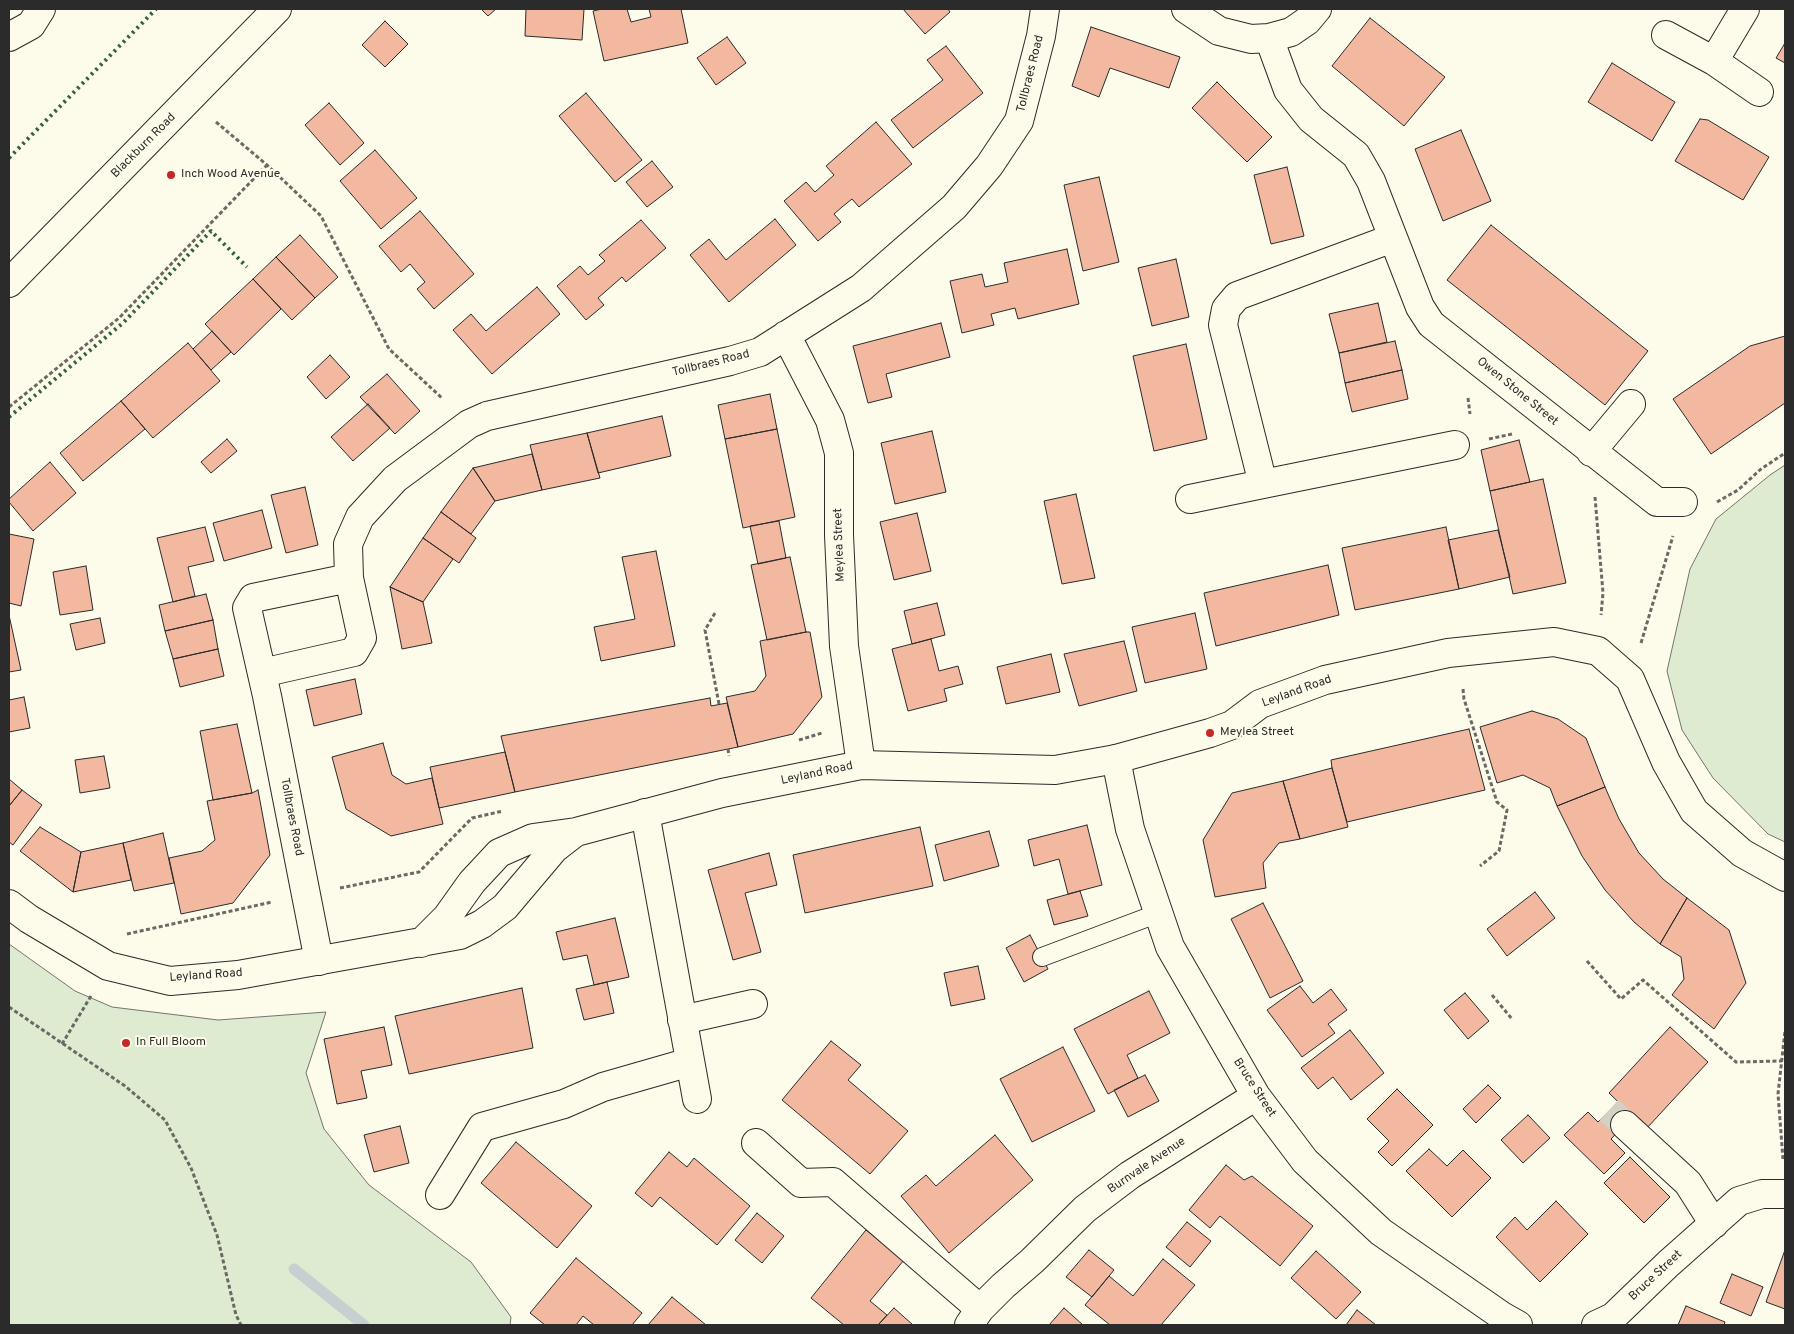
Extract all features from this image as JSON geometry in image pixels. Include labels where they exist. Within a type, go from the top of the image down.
[{"type":"street","points":[[9,37],[31,25],[41,9]]},
{"type":"street","name":"Blackburn Road","points":[[9,283],[277,9]]},
{"type":"street","name":"Tollbraes Road","points":[[262,673],[354,652],[362,638],[349,578],[348,544],[360,517],[395,479],[469,424],[486,416],[730,361],[760,352],[861,288],[954,207],[989,166],[1019,121],[1041,36],[1045,9]]},
{"type":"street","points":[[1186,9],[1219,31],[1251,39],[1269,38],[1291,32],[1307,21],[1318,9]]},
{"type":"street","points":[[1714,61],[1745,9]]},
{"type":"street","points":[[1666,35],[1714,61],[1759,92]]},
{"type":"street","name":"Owen Stone Street","points":[[1269,38],[1288,90],[1311,119],[1356,155],[1370,181],[1420,307],[1431,324],[1591,452],[1658,502],[1683,502]]},
{"type":"street","points":[[1263,484],[1223,326],[1226,309],[1237,296],[1393,238]]},
{"type":"street","name":"Meylea Street","points":[[786,335],[830,420],[839,454],[839,535],[844,646],[861,765]]},
{"type":"street","points":[[1591,452],[1632,404]]},
{"type":"street","points":[[1190,499],[1455,445]]},
{"type":"street","name":"Tollbraes Road","points":[[319,961],[262,673],[247,608],[253,598],[349,578]]},
{"type":"street","name":"Leyland Road","points":[[420,943],[447,917],[472,882],[499,853],[533,838],[576,832],[722,793],[861,765],[1055,770],[1116,759],[1200,737],[1225,728],[1260,704],[1325,680],[1448,653],[1554,642],[1598,651],[1630,679],[1666,762],[1694,811],[1742,853],[1785,877]]},
{"type":"street","name":"Bruce Street","points":[[1116,759],[1130,829],[1170,947],[1256,1096],[1305,1161],[1381,1232],[1502,1316],[1518,1325]]},
{"type":"street","points":[[645,813],[697,1099]]},
{"type":"street","name":"Leyland Road","points":[[9,904],[29,919],[108,966],[170,980],[238,975],[460,935],[482,924],[505,908],[554,849],[576,832]]},
{"type":"street","points":[[682,1020],[753,1004]]},
{"type":"street","points":[[440,1195],[482,1127],[564,1104],[603,1087],[690,1062]]},
{"type":"street","name":"Burnvale Avenue","points":[[756,1143],[801,1183],[833,1182],[974,1317],[1002,1286],[1032,1261],[1085,1209],[1130,1175],[1256,1096]]},
{"type":"street","points":[[1625,1125],[1688,1183],[1714,1224]]},
{"type":"street","name":"Bruce Street","points":[[1596,1325],[1613,1317],[1668,1264],[1739,1201],[1762,1194],[1785,1194]]},
{"type":"lane","points":[[1042,957],[1159,913]]},
{"type":"path","points":[[190,99],[267,165],[321,216],[389,349],[469,424]]},
{"type":"path","points":[[9,407],[119,318],[267,165]]},
{"type":"path","points":[[1455,445],[1513,434],[1539,410]]},
{"type":"path","points":[[1591,452],[1604,593],[1598,651]]},
{"type":"path","points":[[1630,679],[1683,502],[1712,505],[1738,490],[1761,469],[1785,453]]},
{"type":"path","points":[[715,613],[705,630],[720,704]]},
{"type":"path","points":[[1463,689],[1464,699],[1497,802],[1507,810],[1499,851],[1480,866]]},
{"type":"path","points":[[1587,960],[1620,999],[1643,980],[1736,1062],[1782,1061]]},
{"type":"path","points":[[62,1044],[108,966]]},
{"type":"path","points":[[1492,995],[1512,1019]]},
{"type":"path","points":[[9,1007],[125,1086],[165,1120],[191,1168],[217,1236],[236,1315],[241,1325]]},
{"type":"path","points":[[1783,1161],[1778,1094],[1785,1031]]},
{"type":"green space","points":[[1785,465],[1785,842],[1768,834],[1713,778],[1682,730],[1667,671],[1690,569],[1716,519]]},
{"type":"green space","points":[[9,944],[75,991],[112,1007],[218,1020],[326,1012],[306,1073],[324,1129],[369,1185],[471,1262],[511,1317],[510,1325],[9,1325]]},
{"type":"building","points":[[481,9],[496,9],[488,16]]},
{"type":"building","points":[[526,9],[584,9],[582,40],[525,36]]},
{"type":"building","points":[[627,9],[631,22],[651,17],[649,9],[681,9],[688,43],[604,61],[593,11]]},
{"type":"building","points":[[903,9],[948,9],[950,12],[925,34]]},
{"type":"building","points":[[1370,18],[1445,77],[1404,126],[1332,66]]},
{"type":"building","points":[[385,21],[408,44],[385,67],[362,45]]},
{"type":"building","points":[[1091,27],[1180,57],[1169,88],[1110,68],[1099,97],[1072,86]]},
{"type":"building","points":[[727,37],[746,63],[716,85],[697,58]]},
{"type":"building","points":[[1785,43],[1785,63],[1776,58]]},
{"type":"building","points":[[946,46],[983,93],[913,148],[891,120],[943,80],[927,60]]},
{"type":"building","points":[[1612,63],[1675,102],[1652,141],[1588,102]]},
{"type":"building","points":[[1217,82],[1272,137],[1247,162],[1192,108]]},
{"type":"building","points":[[586,93],[642,160],[615,182],[559,116]]},
{"type":"building","points":[[329,103],[364,143],[340,165],[305,125]]},
{"type":"building","points":[[1700,119],[1708,120],[1769,157],[1743,200],[1675,161]]},
{"type":"building","points":[[876,122],[912,164],[859,207],[852,199],[842,207],[834,214],[841,222],[818,241],[784,201],[806,182],[815,192],[834,175],[826,166]]},
{"type":"building","points":[[1461,130],[1491,201],[1443,221],[1415,149]]},
{"type":"building","points":[[375,150],[417,198],[381,229],[340,181]]},
{"type":"building","points":[[652,161],[673,187],[647,207],[626,182]]},
{"type":"building","points":[[1287,167],[1304,236],[1271,244],[1254,175]]},
{"type":"building","points":[[1099,177],[1119,262],[1083,271],[1064,185]]},
{"type":"building","points":[[420,211],[474,274],[434,309],[417,289],[425,282],[410,264],[401,272],[379,246]]},
{"type":"building","points":[[775,219],[796,245],[729,302],[690,255],[709,239],[726,260]]},
{"type":"building","points":[[641,220],[666,248],[626,282],[622,277],[598,298],[604,305],[586,320],[557,286],[580,266],[588,275],[605,261],[599,255]]},
{"type":"building","points":[[1491,225],[1648,351],[1605,405],[1447,280]]},
{"type":"building","points":[[300,235],[338,277],[315,298],[276,257]]},
{"type":"building","points":[[1067,249],[1079,304],[1018,319],[1015,308],[991,314],[994,325],[962,333],[950,281],[982,274],[985,287],[1008,282],[1004,263]]},
{"type":"building","points":[[276,257],[315,298],[292,320],[253,279]]},
{"type":"building","points":[[1176,259],[1189,317],[1152,326],[1138,268]]},
{"type":"building","points":[[253,279],[281,309],[234,355],[205,324]]},
{"type":"building","points":[[537,287],[560,314],[492,374],[453,330],[471,314],[486,331]]},
{"type":"building","points":[[1378,303],[1387,342],[1339,353],[1329,314]]},
{"type":"building","points":[[941,323],[950,357],[886,374],[892,397],[868,403],[853,346]]},
{"type":"building","points":[[212,331],[231,352],[211,370],[193,349]]},
{"type":"building","points":[[1785,336],[1785,403],[1711,454],[1673,399],[1750,346]]},
{"type":"building","points":[[1395,341],[1402,370],[1345,383],[1339,353]]},
{"type":"building","points":[[188,343],[220,381],[153,438],[121,401]]},
{"type":"building","points":[[1186,344],[1207,439],[1154,451],[1133,356]]},
{"type":"building","points":[[330,355],[350,377],[326,399],[307,377]]},
{"type":"building","points":[[1402,370],[1408,399],[1352,412],[1345,383]]},
{"type":"building","points":[[387,374],[420,411],[395,434],[360,397]]},
{"type":"building","points":[[770,394],[777,429],[725,439],[718,405]]},
{"type":"building","points":[[121,401],[145,429],[83,481],[60,453]]},
{"type":"building","points":[[368,404],[390,428],[353,461],[331,437]]},
{"type":"building","points":[[662,416],[671,456],[598,473],[587,433]]},
{"type":"building","points":[[777,429],[795,517],[743,528],[725,439]]},
{"type":"building","points":[[932,431],[946,492],[895,504],[881,443]]},
{"type":"building","points":[[587,433],[600,478],[542,490],[530,445]]},
{"type":"building","points":[[227,439],[237,451],[211,473],[201,462]]},
{"type":"building","points":[[1519,440],[1530,482],[1490,491],[1481,450]]},
{"type":"building","points":[[532,454],[542,490],[495,501],[473,468]]},
{"type":"building","points":[[50,462],[76,493],[33,531],[9,502],[9,499]]},
{"type":"building","points":[[473,468],[495,501],[471,534],[441,512]]},
{"type":"building","points":[[1543,479],[1566,583],[1513,594],[1490,491]]},
{"type":"building","points":[[305,487],[318,545],[286,553],[271,495]]},
{"type":"building","points":[[1076,494],[1095,578],[1062,584],[1044,501]]},
{"type":"building","points":[[262,510],[272,548],[224,561],[213,523]]},
{"type":"building","points":[[441,512],[476,538],[459,563],[423,538]]},
{"type":"building","points":[[917,513],[931,571],[894,580],[880,522]]},
{"type":"building","points":[[779,521],[786,558],[758,564],[750,526]]},
{"type":"building","points":[[205,527],[214,561],[188,567],[195,596],[173,602],[157,538]]},
{"type":"building","points":[[1446,527],[1459,589],[1355,610],[1342,548]]},
{"type":"building","points":[[1498,530],[1510,577],[1459,589],[1448,540]]},
{"type":"building","points":[[9,534],[34,539],[21,606],[9,603]]},
{"type":"building","points":[[423,538],[453,559],[423,602],[390,587]]},
{"type":"building","points":[[656,551],[675,646],[601,661],[594,627],[635,619],[622,557]]},
{"type":"building","points":[[790,557],[806,632],[767,640],[751,565]]},
{"type":"building","points":[[1328,565],[1339,615],[1216,646],[1204,593]]},
{"type":"building","points":[[86,566],[93,610],[60,615],[53,572]]},
{"type":"building","points":[[390,587],[423,602],[432,643],[402,649]]},
{"type":"building","points":[[206,594],[213,620],[165,631],[159,605]]},
{"type":"building","points":[[937,603],[945,635],[912,644],[904,611]]},
{"type":"building","points":[[1195,613],[1207,669],[1145,683],[1132,627]]},
{"type":"building","points":[[9,615],[21,670],[9,672]]},
{"type":"building","points":[[100,618],[105,643],[76,650],[70,624]]},
{"type":"building","points":[[213,620],[218,649],[173,659],[165,631]]},
{"type":"building","points":[[810,632],[822,697],[793,734],[738,747],[726,697],[755,691],[766,676],[760,641]]},
{"type":"building","points":[[931,639],[939,671],[958,666],[963,684],[944,689],[947,701],[908,711],[892,649]]},
{"type":"building","points":[[1124,641],[1137,691],[1079,706],[1064,654]]},
{"type":"building","points":[[218,649],[224,676],[180,687],[173,659]]},
{"type":"building","points":[[1051,654],[1060,692],[1006,704],[997,667]]},
{"type":"building","points":[[355,679],[362,714],[314,726],[306,690]]},
{"type":"building","points":[[24,697],[30,728],[9,732],[9,700]]},
{"type":"building","points":[[710,698],[711,706],[727,703],[738,747],[515,792],[501,736]]},
{"type":"building","points":[[1532,711],[1558,719],[1586,738],[1605,787],[1557,806],[1550,788],[1523,775],[1497,783],[1480,727]]},
{"type":"building","points":[[237,724],[252,793],[213,800],[200,731]]},
{"type":"building","points":[[1469,729],[1485,790],[1347,822],[1331,760]]},
{"type":"building","points":[[383,743],[392,775],[406,784],[432,778],[443,824],[391,836],[346,809],[332,757]]},
{"type":"building","points":[[505,752],[515,792],[439,808],[430,767]]},
{"type":"building","points":[[104,756],[110,788],[80,793],[75,760]]},
{"type":"building","points":[[1332,768],[1348,827],[1300,839],[1283,781]]},
{"type":"building","points":[[9,779],[22,790],[9,806]]},
{"type":"building","points":[[1283,781],[1300,839],[1279,843],[1263,863],[1266,888],[1215,897],[1203,840],[1232,793]]},
{"type":"building","points":[[1605,787],[1619,819],[1639,853],[1663,879],[1687,898],[1660,944],[1634,922],[1605,890],[1582,856],[1557,806]]},
{"type":"building","points":[[22,790],[42,805],[13,845],[9,842],[9,806]]},
{"type":"building","points":[[258,790],[270,855],[233,903],[181,914],[169,858],[202,851],[215,840],[207,801],[252,793]]},
{"type":"building","points":[[1087,825],[1102,885],[1068,894],[1059,859],[1034,866],[1028,840]]},
{"type":"building","points":[[40,827],[81,852],[73,892],[20,851]]},
{"type":"building","points":[[920,827],[933,886],[805,913],[793,855]]},
{"type":"building","points":[[989,831],[999,866],[944,881],[935,845]]},
{"type":"building","points":[[163,833],[174,883],[134,891],[123,843]]},
{"type":"building","points":[[123,843],[131,880],[73,892],[81,852]]},
{"type":"building","points":[[769,853],[777,885],[745,893],[761,952],[733,960],[708,870]]},
{"type":"building","points":[[1080,891],[1088,916],[1054,925],[1047,900]]},
{"type":"building","points":[[1535,892],[1555,918],[1507,956],[1487,929]]},
{"type":"building","points":[[1687,898],[1729,930],[1746,983],[1714,1029],[1672,995],[1684,979],[1681,957],[1660,944]]},
{"type":"building","points":[[1263,903],[1303,981],[1270,998],[1231,919]]},
{"type":"building","points":[[615,918],[629,977],[594,985],[587,955],[563,960],[556,932]]},
{"type":"building","points":[[1030,935],[1048,969],[1024,982],[1006,948]]},
{"type":"building","points":[[978,966],[985,999],[951,1006],[944,973]]},
{"type":"building","points":[[607,982],[614,1013],[584,1020],[576,989]]},
{"type":"building","points":[[1300,986],[1313,1003],[1331,989],[1347,1010],[1328,1024],[1335,1033],[1302,1057],[1267,1010]]},
{"type":"building","points":[[522,988],[533,1048],[409,1074],[395,1016]]},
{"type":"building","points":[[1149,991],[1170,1033],[1127,1055],[1138,1078],[1108,1094],[1074,1029]]},
{"type":"building","points":[[1465,993],[1489,1021],[1468,1039],[1444,1010]]},
{"type":"building","points":[[384,1027],[392,1065],[361,1071],[367,1098],[337,1104],[324,1039]]},
{"type":"building","points":[[1670,1027],[1708,1062],[1646,1129],[1609,1093]]},
{"type":"building","points":[[1350,1030],[1384,1073],[1351,1100],[1333,1077],[1318,1089],[1301,1068]]},
{"type":"building","points":[[831,1041],[861,1065],[848,1080],[908,1131],[870,1174],[782,1100]]},
{"type":"building","points":[[1063,1047],[1095,1111],[1032,1142],[1000,1079]]},
{"type":"building","points":[[1145,1075],[1159,1101],[1128,1117],[1114,1090]]},
{"type":"building","points":[[1488,1085],[1501,1098],[1476,1123],[1463,1109]]},
{"type":"building","points":[[1397,1089],[1433,1125],[1392,1166],[1378,1152],[1389,1141],[1367,1119]]},
{"type":"building","points":[[1618,1102],[1633,1116],[1611,1139],[1625,1153],[1604,1174],[1564,1135],[1588,1112],[1598,1122]]},
{"type":"building","points":[[1528,1115],[1550,1138],[1523,1163],[1501,1140]]},
{"type":"building","points":[[400,1126],[409,1163],[374,1172],[364,1135]]},
{"type":"building","points":[[995,1135],[1033,1180],[949,1253],[901,1196],[926,1175],[936,1186]]},
{"type":"building","points":[[516,1142],[592,1206],[557,1248],[481,1183]]},
{"type":"building","points":[[1429,1149],[1447,1166],[1463,1150],[1491,1178],[1452,1217],[1406,1171]]},
{"type":"building","points":[[669,1152],[687,1167],[694,1158],[750,1206],[717,1245],[660,1197],[652,1207],[635,1193]]},
{"type":"building","points":[[1630,1157],[1670,1197],[1644,1223],[1604,1183]]},
{"type":"building","points":[[1226,1165],[1244,1180],[1252,1176],[1313,1226],[1280,1266],[1220,1216],[1210,1228],[1189,1210]]},
{"type":"building","points":[[1556,1201],[1588,1234],[1540,1282],[1496,1237],[1515,1217],[1527,1230]]},
{"type":"building","points":[[757,1213],[784,1236],[762,1263],[735,1240]]},
{"type":"building","points":[[1187,1222],[1211,1241],[1190,1267],[1166,1247]]},
{"type":"building","points":[[866,1230],[904,1260],[870,1301],[887,1315],[878,1325],[844,1325],[811,1298]]},
{"type":"building","points":[[1089,1250],[1114,1270],[1092,1297],[1066,1277]]},
{"type":"building","points":[[1785,1250],[1785,1309],[1766,1302]]},
{"type":"building","points":[[1316,1251],[1361,1292],[1336,1319],[1291,1278]]},
{"type":"building","points":[[576,1258],[642,1313],[632,1325],[594,1325],[583,1316],[576,1325],[545,1325],[530,1313]]},
{"type":"building","points":[[1163,1259],[1195,1285],[1161,1325],[1110,1325],[1085,1305],[1109,1276],[1133,1296]]},
{"type":"building","points":[[1732,1274],[1763,1287],[1751,1316],[1720,1303]]},
{"type":"building","points":[[672,1297],[706,1325],[648,1325]]},
{"type":"building","points":[[1686,1306],[1725,1322],[1724,1325],[1678,1325]]},
{"type":"building","points":[[894,1308],[913,1325],[878,1325]]},
{"type":"building","points":[[1064,1308],[1083,1325],[1049,1325]]},
{"type":"building","points":[[1357,1310],[1376,1325],[1346,1325]]},
{"type":"waterway","points":[[294,1269],[364,1325]]},
{"type":"tunnel","points":[[1609,1110],[1625,1125]]},
{"type":"hedge","points":[[9,158],[156,9]]},
{"type":"hedge","points":[[9,417],[123,323],[211,231],[247,267]]},
{"type":"place","name":"Inch Wood Avenue","points":[[171,175]]},
{"type":"place","name":"Meylea Street","points":[[1210,733]]},
{"type":"place","name":"In Full Bloom","points":[[126,1043]]}]
